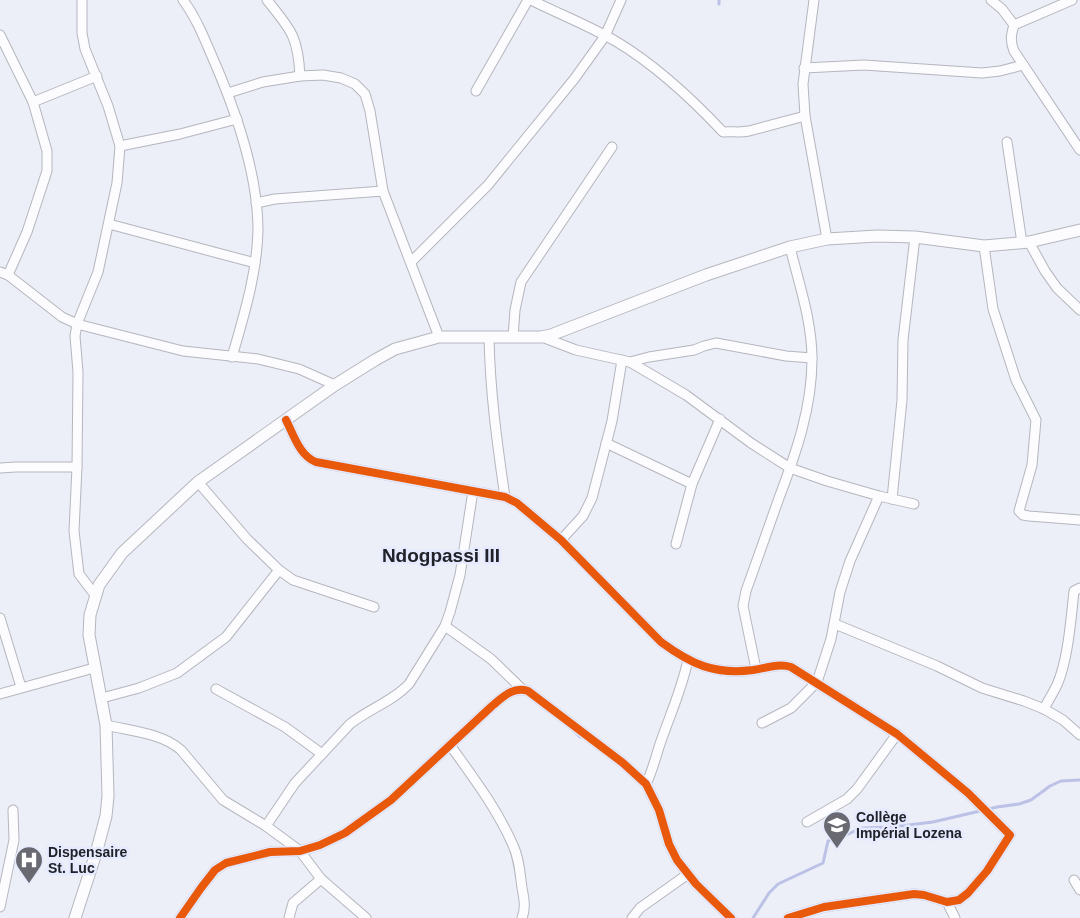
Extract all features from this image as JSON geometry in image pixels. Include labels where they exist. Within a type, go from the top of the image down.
[{"type":"main road","points":[[75,918],[90,876],[106,816],[108,796],[106,726],[89,635],[90,615],[95,595],[103,578],[122,553],[198,482],[335,385],[395,349],[438,337],[541,337],[559,333],[706,275],[790,248],[827,239],[877,236],[915,237],[984,246],[1026,242],[1080,230]]},
{"type":"street","points":[[82,0],[82,33],[85,50],[97,76],[120,146],[117,183],[98,272],[77,324],[75,336],[78,372],[78,467],[74,531],[77,565],[83,582],[95,595]]},
{"type":"street","points":[[182,0],[202,34],[228,93],[254,187],[258,230],[255,263],[250,292],[232,357]]},
{"type":"street","points":[[267,0],[292,32],[299,54],[300,76]]},
{"type":"street","points":[[476,91],[529,0],[605,36],[630,51],[670,80],[722,132],[748,132],[805,116]]},
{"type":"street","points":[[411,262],[488,185],[575,78],[605,36],[621,0]]},
{"type":"street","points":[[814,0],[803,84],[805,116],[827,239]]},
{"type":"street","points":[[991,0],[1002,9],[1014,25]]},
{"type":"street","points":[[1072,0],[1061,2],[1014,25],[1011,43],[1023,65],[1080,150]]},
{"type":"street","points":[[0,35],[33,102],[47,151],[47,171],[27,232],[4,274],[62,317],[77,324],[183,351],[258,359],[299,369],[335,385]]},
{"type":"street","points":[[804,68],[883,65],[982,73],[1023,65]]},
{"type":"street","points":[[228,93],[263,82],[300,76],[323,75],[341,78],[355,84],[365,94],[370,111],[383,191],[438,337]]},
{"type":"street","points":[[33,102],[97,76]]},
{"type":"street","points":[[120,146],[237,120]]},
{"type":"street","points":[[1007,142],[1026,242],[1057,288],[1080,310]]},
{"type":"street","points":[[513,337],[516,302],[521,282],[612,147]]},
{"type":"street","points":[[256,202],[383,191]]},
{"type":"street","points":[[109,224],[255,263]]},
{"type":"street","points":[[892,499],[902,400],[903,340],[915,237]]},
{"type":"street","points":[[984,246],[993,309],[1016,380],[1036,420],[1032,465],[1020,511],[1023,515],[1029,516],[1080,520]]},
{"type":"street","points":[[756,669],[743,606],[746,591],[806,420],[812,358],[808,317],[790,248]]},
{"type":"street","points":[[489,337],[494,423],[505,497]]},
{"type":"street","points":[[541,337],[576,350],[626,361],[686,395],[751,443],[790,468],[879,496],[914,504]]},
{"type":"street","points":[[626,361],[694,350],[716,344],[786,356],[812,358]]},
{"type":"street","points":[[561,540],[583,516],[592,498],[626,361]]},
{"type":"street","points":[[676,544],[692,484],[720,419]]},
{"type":"street","points":[[286,420],[303,454],[316,462],[505,497],[517,503],[561,540],[660,642],[688,660],[708,668],[723,671],[785,665],[817,682],[896,734],[968,793],[1010,835],[987,871],[968,893],[959,900],[947,902],[924,894],[914,894],[824,907],[788,918]]},
{"type":"street","points":[[606,443],[692,484]]},
{"type":"street","points":[[0,468],[78,467]]},
{"type":"street","points":[[198,482],[247,539],[279,570],[293,580],[374,607]]},
{"type":"street","points":[[266,826],[295,783],[350,724],[406,688],[446,626],[460,575],[473,491]]},
{"type":"street","points":[[762,723],[791,708],[817,682],[835,624],[840,592],[850,561],[879,496]]},
{"type":"street","points":[[102,698],[139,688],[177,673],[226,637],[279,570]]},
{"type":"street","points":[[1044,710],[1061,672],[1074,591],[1080,588]]},
{"type":"street","points":[[0,618],[20,687]]},
{"type":"street","points":[[835,624],[937,666],[982,688],[1024,701],[1044,710],[1063,720],[1080,735]]},
{"type":"street","points":[[446,626],[491,659],[522,689],[528,691],[623,763],[646,784],[660,810],[669,844],[677,860],[731,918]]},
{"type":"street","points":[[646,784],[681,689],[688,660]]},
{"type":"street","points":[[0,694],[94,668]]},
{"type":"street","points":[[216,689],[285,727],[322,754]]},
{"type":"street","points":[[180,918],[215,870],[226,863],[270,852],[300,851],[320,845],[345,833],[391,800],[510,692],[522,689]]},
{"type":"street","points":[[106,726],[164,738],[174,743],[223,800],[266,826],[300,851],[320,879],[366,918]]},
{"type":"street","points":[[807,822],[847,799],[896,734]]},
{"type":"street","points":[[450,745],[487,796],[512,843],[519,863],[524,903],[522,918]]},
{"type":"street","points":[[0,907],[14,840],[13,810]]},
{"type":"street","points":[[632,918],[640,908],[688,874]]},
{"type":"street","points":[[289,918],[293,904],[320,879]]},
{"type":"street","points":[[1074,880],[1080,890]]},
{"type":"street","points":[[947,902],[955,918]]},
{"type":"waterway","points":[[573,730],[580,737]]},
{"type":"waterway","points":[[753,918],[769,893],[778,884],[823,863],[828,841],[840,838],[861,828],[892,827],[933,822],[997,807],[1019,804],[1031,800],[1050,786],[1061,781],[1080,780]]},
{"type":"cycle path","points":[[286,420],[302,450],[310,459],[316,462],[505,497],[517,503],[561,540],[661,642],[672,650],[693,662],[726,671],[753,670],[777,666],[791,667],[897,734],[968,793],[1010,835],[987,871],[968,893],[959,900],[947,902],[914,894],[824,907],[788,918]]},
{"type":"cycle path","points":[[180,918],[215,870],[226,863],[270,852],[300,851],[320,845],[345,833],[391,800],[500,699],[508,693],[518,690],[528,691],[623,763],[646,784],[659,810],[669,844],[677,860],[696,884],[731,918]]},
{"type":"place","name":"Collège Impérial Lozena","points":[[837,849]]},
{"type":"place","name":"Dispensaire St. Luc","points":[[29,884]]},
{"type":"district","name":"Ndogpassi III","points":[[441,555]]}]
